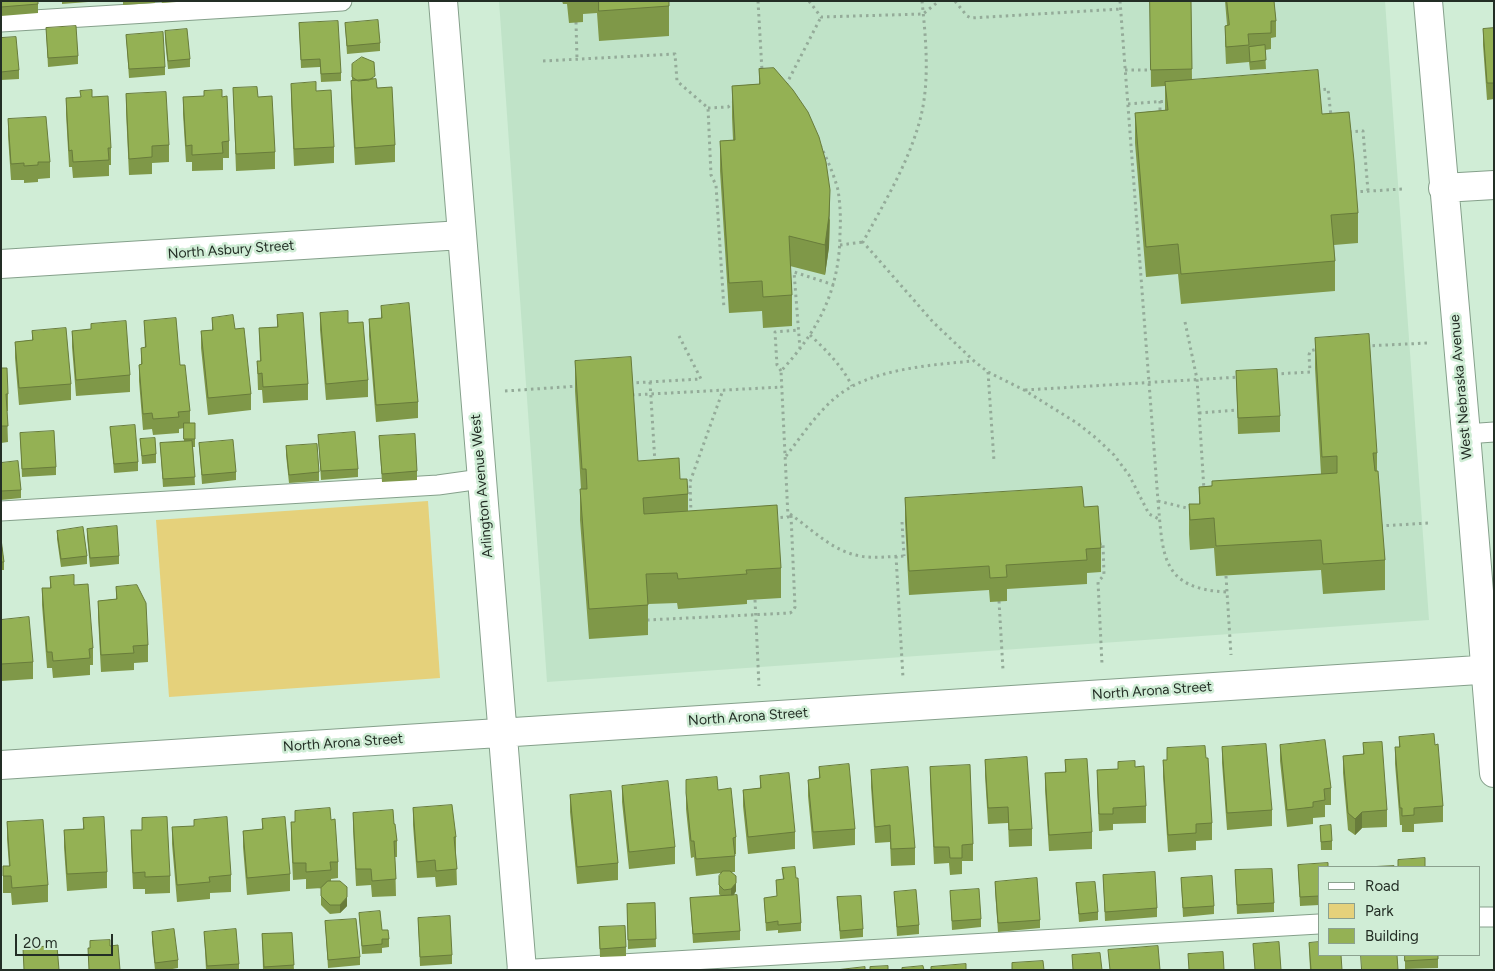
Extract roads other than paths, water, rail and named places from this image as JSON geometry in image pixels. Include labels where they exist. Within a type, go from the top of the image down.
[{"type":"street","name":"Arlington Avenue West","points":[[443,1],[522,970]]},
{"type":"street","name":"West Nebraska Avenue","points":[[1428,1],[1443,188],[1489,669],[1494,774]]},
{"type":"street","points":[[1443,188],[1494,186]]},
{"type":"street","name":"North Asbury Street","points":[[1,264],[462,235]]},
{"type":"street","name":"North Arona Street","points":[[1,765],[1489,669]]},
{"type":"lane","points":[[1,22],[342,1]]},
{"type":"lane","points":[[1466,434],[1494,432]]},
{"type":"lane","points":[[1,511],[438,485],[481,479]]},
{"type":"lane","points":[[1480,917],[1494,917]]},
{"type":"lane","points":[[517,970],[1318,924]]}]
